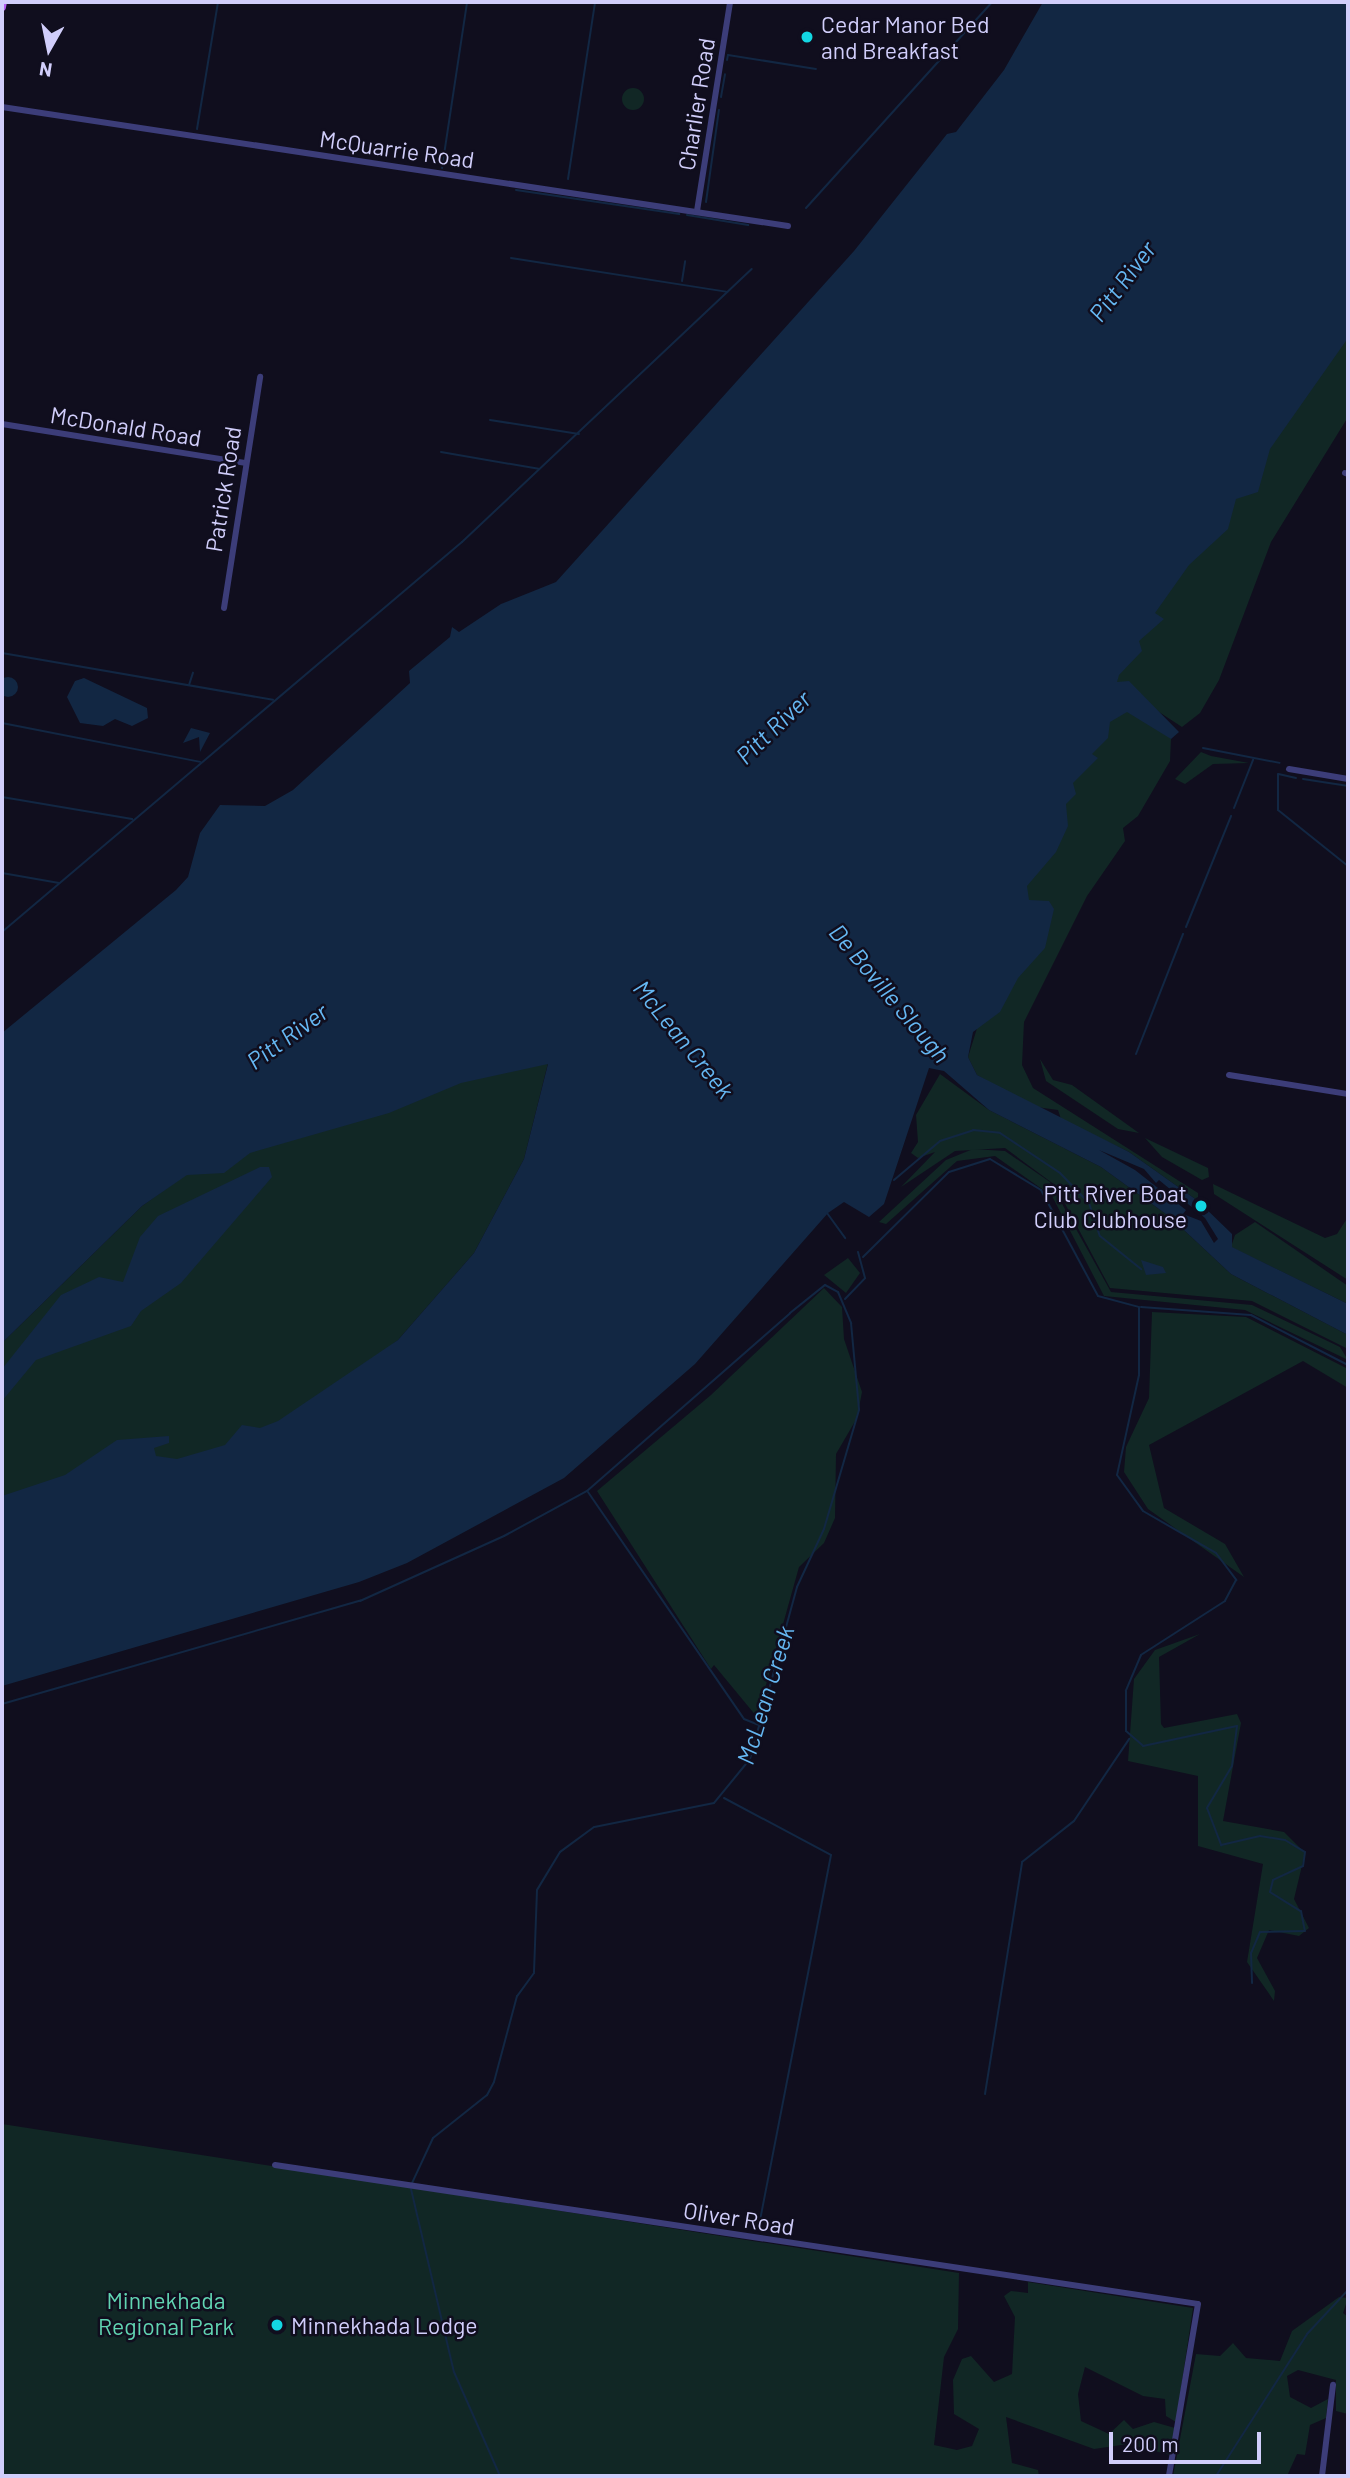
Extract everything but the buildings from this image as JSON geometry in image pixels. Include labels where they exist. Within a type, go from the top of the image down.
[{"type":"main road","points":[[2,7],[3,2]]},
{"type":"street","name":"Charlier Road","points":[[697,211],[730,2]]},
{"type":"street","name":"McQuarrie Road","points":[[2,107],[788,226]]},
{"type":"street","name":"Patrick Road","points":[[224,608],[260,377]]},
{"type":"street","name":"McDonald Road","points":[[2,424],[245,463]]},
{"type":"street","points":[[1289,769],[1348,779]]},
{"type":"street","points":[[1229,1075],[1348,1094]]},
{"type":"street","name":"Oliver Road","points":[[275,2165],[1198,2304],[1169,2476]]},
{"type":"street","points":[[1322,2476],[1333,2385]]},
{"type":"green space","points":[[633,88],[641,91],[644,99],[641,107],[633,110],[625,107],[622,99],[625,91]]},
{"type":"green space","points":[[1348,229],[1348,417],[1271,542],[1219,680],[1200,713],[1182,727],[1104,676]]},
{"type":"green space","points":[[1093,660],[1171,739],[1170,761],[1138,816],[1123,828],[1125,841],[1087,896],[1024,1022],[1022,1065],[1033,1088],[1198,1193],[1198,1201],[1129,1152],[1061,1119],[1058,1110],[1029,1106],[977,1075],[968,1057]]},
{"type":"green space","points":[[1201,752],[1249,763],[1213,764],[1185,784],[1175,779]]},
{"type":"green space","points":[[1040,1059],[1053,1080],[1072,1085],[1139,1133],[1118,1129],[1046,1081]]},
{"type":"green space","points":[[548,1063],[524,1159],[474,1253],[398,1340],[289,1427],[2,1522],[2,1343],[142,1206],[307,1088],[443,1085]]},
{"type":"green space","points":[[940,1074],[989,1110],[1101,1167],[1170,1217],[1231,1274],[1348,1335],[1348,1349],[1252,1301],[1110,1288],[1055,1185],[1005,1148],[955,1151],[901,1187],[935,1152],[918,1158],[911,1153],[918,1142],[916,1115]]},
{"type":"green space","points":[[1145,1138],[1208,1168],[1209,1177],[1202,1180],[1162,1157]]},
{"type":"green space","points":[[973,1149],[1005,1151],[1050,1182],[1111,1292],[1252,1305],[1340,1347],[1348,1360],[1245,1310],[1104,1296],[1052,1196],[995,1156],[957,1161],[886,1224],[879,1222],[946,1160]]},
{"type":"green space","points":[[1213,1184],[1325,1238],[1337,1234],[1348,1217],[1348,1280],[1214,1194]]},
{"type":"green space","points":[[1255,1222],[1348,1286],[1348,1304],[1231,1247],[1235,1235]]},
{"type":"green space","points":[[848,1258],[860,1273],[846,1293],[824,1275]]},
{"type":"green space","points":[[824,1288],[842,1307],[844,1339],[862,1392],[857,1418],[836,1454],[835,1518],[824,1543],[799,1567],[757,1717],[714,1665],[711,1669],[597,1491],[711,1395]]},
{"type":"green space","points":[[1152,1312],[1246,1317],[1348,1369],[1348,1388],[1303,1361],[1149,1445],[1164,1508],[1225,1544],[1244,1577],[1148,1509],[1124,1472],[1126,1447],[1149,1398]]},
{"type":"green space","points":[[1200,1634],[1159,1657],[1161,1724],[1164,1728],[1237,1714],[1241,1723],[1223,1821],[1284,1832],[1305,1853],[1294,1899],[1309,1928],[1299,1936],[1269,1930],[1257,1958],[1275,1991],[1274,2001],[1247,1962],[1263,1864],[1198,1846],[1198,1776],[1128,1761],[1134,1679],[1155,1650]]},
{"type":"green space","name":"Minnekhada Regional Park","points":[[2,2124],[959,2273],[958,2329],[944,2357],[934,2445],[957,2450],[972,2446],[979,2429],[954,2414],[953,2380],[962,2359],[971,2356],[994,2382],[1012,2374],[1015,2317],[1004,2296],[1011,2291],[1028,2293],[1028,2282],[1193,2308],[1176,2422],[1166,2416],[1165,2399],[1143,2396],[1085,2367],[1078,2394],[1081,2421],[1109,2434],[1124,2420],[1133,2429],[1154,2422],[1175,2428],[1170,2455],[1128,2444],[1094,2449],[1006,2417],[1012,2463],[1038,2470],[1039,2476],[2,2476]]},
{"type":"green space","points":[[1339,2297],[1348,2298],[1343,2313],[1348,2317],[1348,2414],[1336,2411],[1336,2380],[1298,2370],[1287,2376],[1290,2397],[1311,2408],[1328,2399],[1326,2418],[1310,2425],[1305,2455],[1297,2454],[1287,2476],[1173,2476],[1196,2354],[1220,2356],[1233,2343],[1246,2358],[1280,2361],[1292,2331]]},
{"type":"water","points":[[1043,2],[1348,2],[1348,338],[1270,449],[1258,492],[1236,499],[1228,529],[1189,565],[1155,613],[1164,619],[1139,641],[1142,651],[1119,675],[1117,682],[1129,681],[1179,732],[1171,739],[1127,712],[1110,722],[1108,738],[1092,754],[1098,758],[1073,783],[1076,794],[1066,804],[1068,826],[1056,852],[1027,886],[1029,900],[1049,901],[1054,909],[1045,948],[1018,978],[1000,1012],[973,1032],[968,1057],[977,1075],[1129,1152],[1198,1201],[1232,1234],[1232,1247],[1348,1304],[1348,1335],[1231,1274],[1170,1217],[1101,1167],[989,1110],[944,1071],[929,1068],[884,1204],[869,1217],[844,1202],[828,1213],[695,1364],[564,1478],[407,1563],[359,1582],[2,1686],[2,1496],[65,1475],[117,1440],[169,1436],[169,1443],[154,1448],[156,1456],[177,1459],[225,1445],[242,1425],[260,1428],[278,1421],[398,1340],[474,1253],[524,1159],[548,1064],[461,1083],[389,1113],[250,1153],[224,1173],[187,1175],[142,1206],[2,1343],[2,1033],[176,890],[188,877],[200,833],[220,805],[265,806],[293,790],[410,683],[409,671],[450,637],[452,627],[459,632],[501,604],[556,582],[854,251],[947,134],[956,132],[1004,70]]},
{"type":"water","points":[[8,677],[15,680],[18,687],[15,694],[8,697],[1,694],[-2,687],[1,680]]},
{"type":"water","points":[[84,678],[147,708],[148,718],[132,726],[115,719],[103,726],[80,723],[67,697],[75,681]]},
{"type":"water","points":[[191,728],[210,733],[200,752],[199,737],[183,743]]},
{"type":"water","points":[[260,1167],[269,1167],[272,1177],[181,1283],[141,1311],[131,1326],[36,1360],[2,1401],[2,1369],[61,1295],[99,1277],[123,1282],[140,1237],[158,1216]]},
{"type":"water","points":[[1141,1260],[1163,1267],[1166,1273],[1146,1275]]},
{"type":"pier","points":[[1099,1150],[1144,1169],[1156,1183],[1159,1180],[1205,1218],[1218,1239],[1214,1243],[1201,1221],[1183,1214],[1186,1210],[1135,1170]]},
{"type":"waterway","points":[[197,129],[218,2]]},
{"type":"waterway","points":[[442,168],[467,2]]},
{"type":"waterway","points":[[568,179],[595,2]]},
{"type":"waterway","points":[[806,208],[992,2]]},
{"type":"waterway","points":[[727,60],[728,55],[816,69]]},
{"type":"waterway","points":[[721,97],[725,74]]},
{"type":"waterway","points":[[706,202],[719,110]]},
{"type":"waterway","points":[[516,190],[679,214]]},
{"type":"waterway","points":[[687,215],[748,225]]},
{"type":"waterway","points":[[511,258],[727,292]]},
{"type":"waterway","points":[[682,281],[685,261]]},
{"type":"waterway","points":[[2,932],[462,542],[752,269]]},
{"type":"waterway","points":[[490,420],[579,434]]},
{"type":"waterway","points":[[441,452],[539,469]]},
{"type":"waterway","points":[[2,653],[273,700]]},
{"type":"waterway","points":[[189,685],[193,673]]},
{"type":"waterway","points":[[2,723],[200,762]]},
{"type":"waterway","points":[[1203,748],[1280,763]]},
{"type":"waterway","points":[[1234,808],[1253,760]]},
{"type":"waterway","points":[[1296,778],[1278,774],[1278,810],[1348,866]]},
{"type":"waterway","points":[[1303,779],[1348,786]]},
{"type":"waterway","points":[[2,797],[132,819]]},
{"type":"waterway","points":[[1186,927],[1231,816]]},
{"type":"waterway","points":[[2,873],[59,883]]},
{"type":"waterway","points":[[1136,1054],[1183,934]]},
{"type":"waterway","points":[[894,1180],[940,1141],[973,1130],[1000,1133],[1060,1173],[1089,1203],[1100,1236],[1141,1269]]},
{"type":"waterway","points":[[863,1257],[949,1172],[990,1159],[1041,1190],[1098,1296],[1139,1307],[1139,1375],[1117,1475],[1143,1511],[1216,1553],[1236,1580],[1225,1601],[1141,1655],[1126,1691],[1126,1731],[1143,1746],[1237,1726],[1232,1766],[1207,1808],[1221,1845],[1260,1836],[1285,1840],[1305,1852],[1303,1866],[1273,1880],[1270,1892],[1301,1911],[1305,1931],[1260,1932],[1251,1953],[1252,1983]]},
{"type":"waterway","name":"McLean Creek","points":[[827,1213],[845,1238]]},
{"type":"waterway","name":"McLean Creek","points":[[845,1299],[865,1278],[858,1252]]},
{"type":"waterway","name":"McLean Creek","points":[[2,1704],[360,1601],[504,1536],[587,1491],[825,1285],[838,1292],[851,1323],[859,1410],[824,1529],[797,1587],[750,1759],[714,1803],[594,1827],[560,1852],[537,1890],[534,1973],[517,1996],[494,2082],[487,2095],[433,2138],[412,2183]]},
{"type":"waterway","points":[[1141,1307],[1251,1315],[1348,1365]]},
{"type":"waterway","points":[[588,1492],[744,1719],[761,1726]]},
{"type":"waterway","points":[[985,2094],[1022,1862],[1074,1821],[1129,1739]]},
{"type":"waterway","points":[[724,1798],[831,1855],[760,2219]]},
{"type":"waterway","name":"McLean Creek","points":[[411,2189],[454,2372],[500,2476]]},
{"type":"waterway","points":[[1216,2476],[1307,2334],[1348,2290]]},
{"type":"waterway","points":[[58,2476],[88,2476]]},
{"type":"place","name":"Cedar Manor Bed and Breakfast","points":[[807,37]]},
{"type":"place","name":"Pitt River Boat Club Clubhouse","points":[[1201,1206]]},
{"type":"place","name":"Minnekhada Lodge","points":[[277,2325]]},
{"type":"water label","name":"Pitt River","points":[[1122,281]]},
{"type":"water label","name":"Pitt River","points":[[773,727]]},
{"type":"water label","name":"De Boville Slough","points":[[890,993]]},
{"type":"water label","name":"Pitt River","points":[[287,1036]]}]
